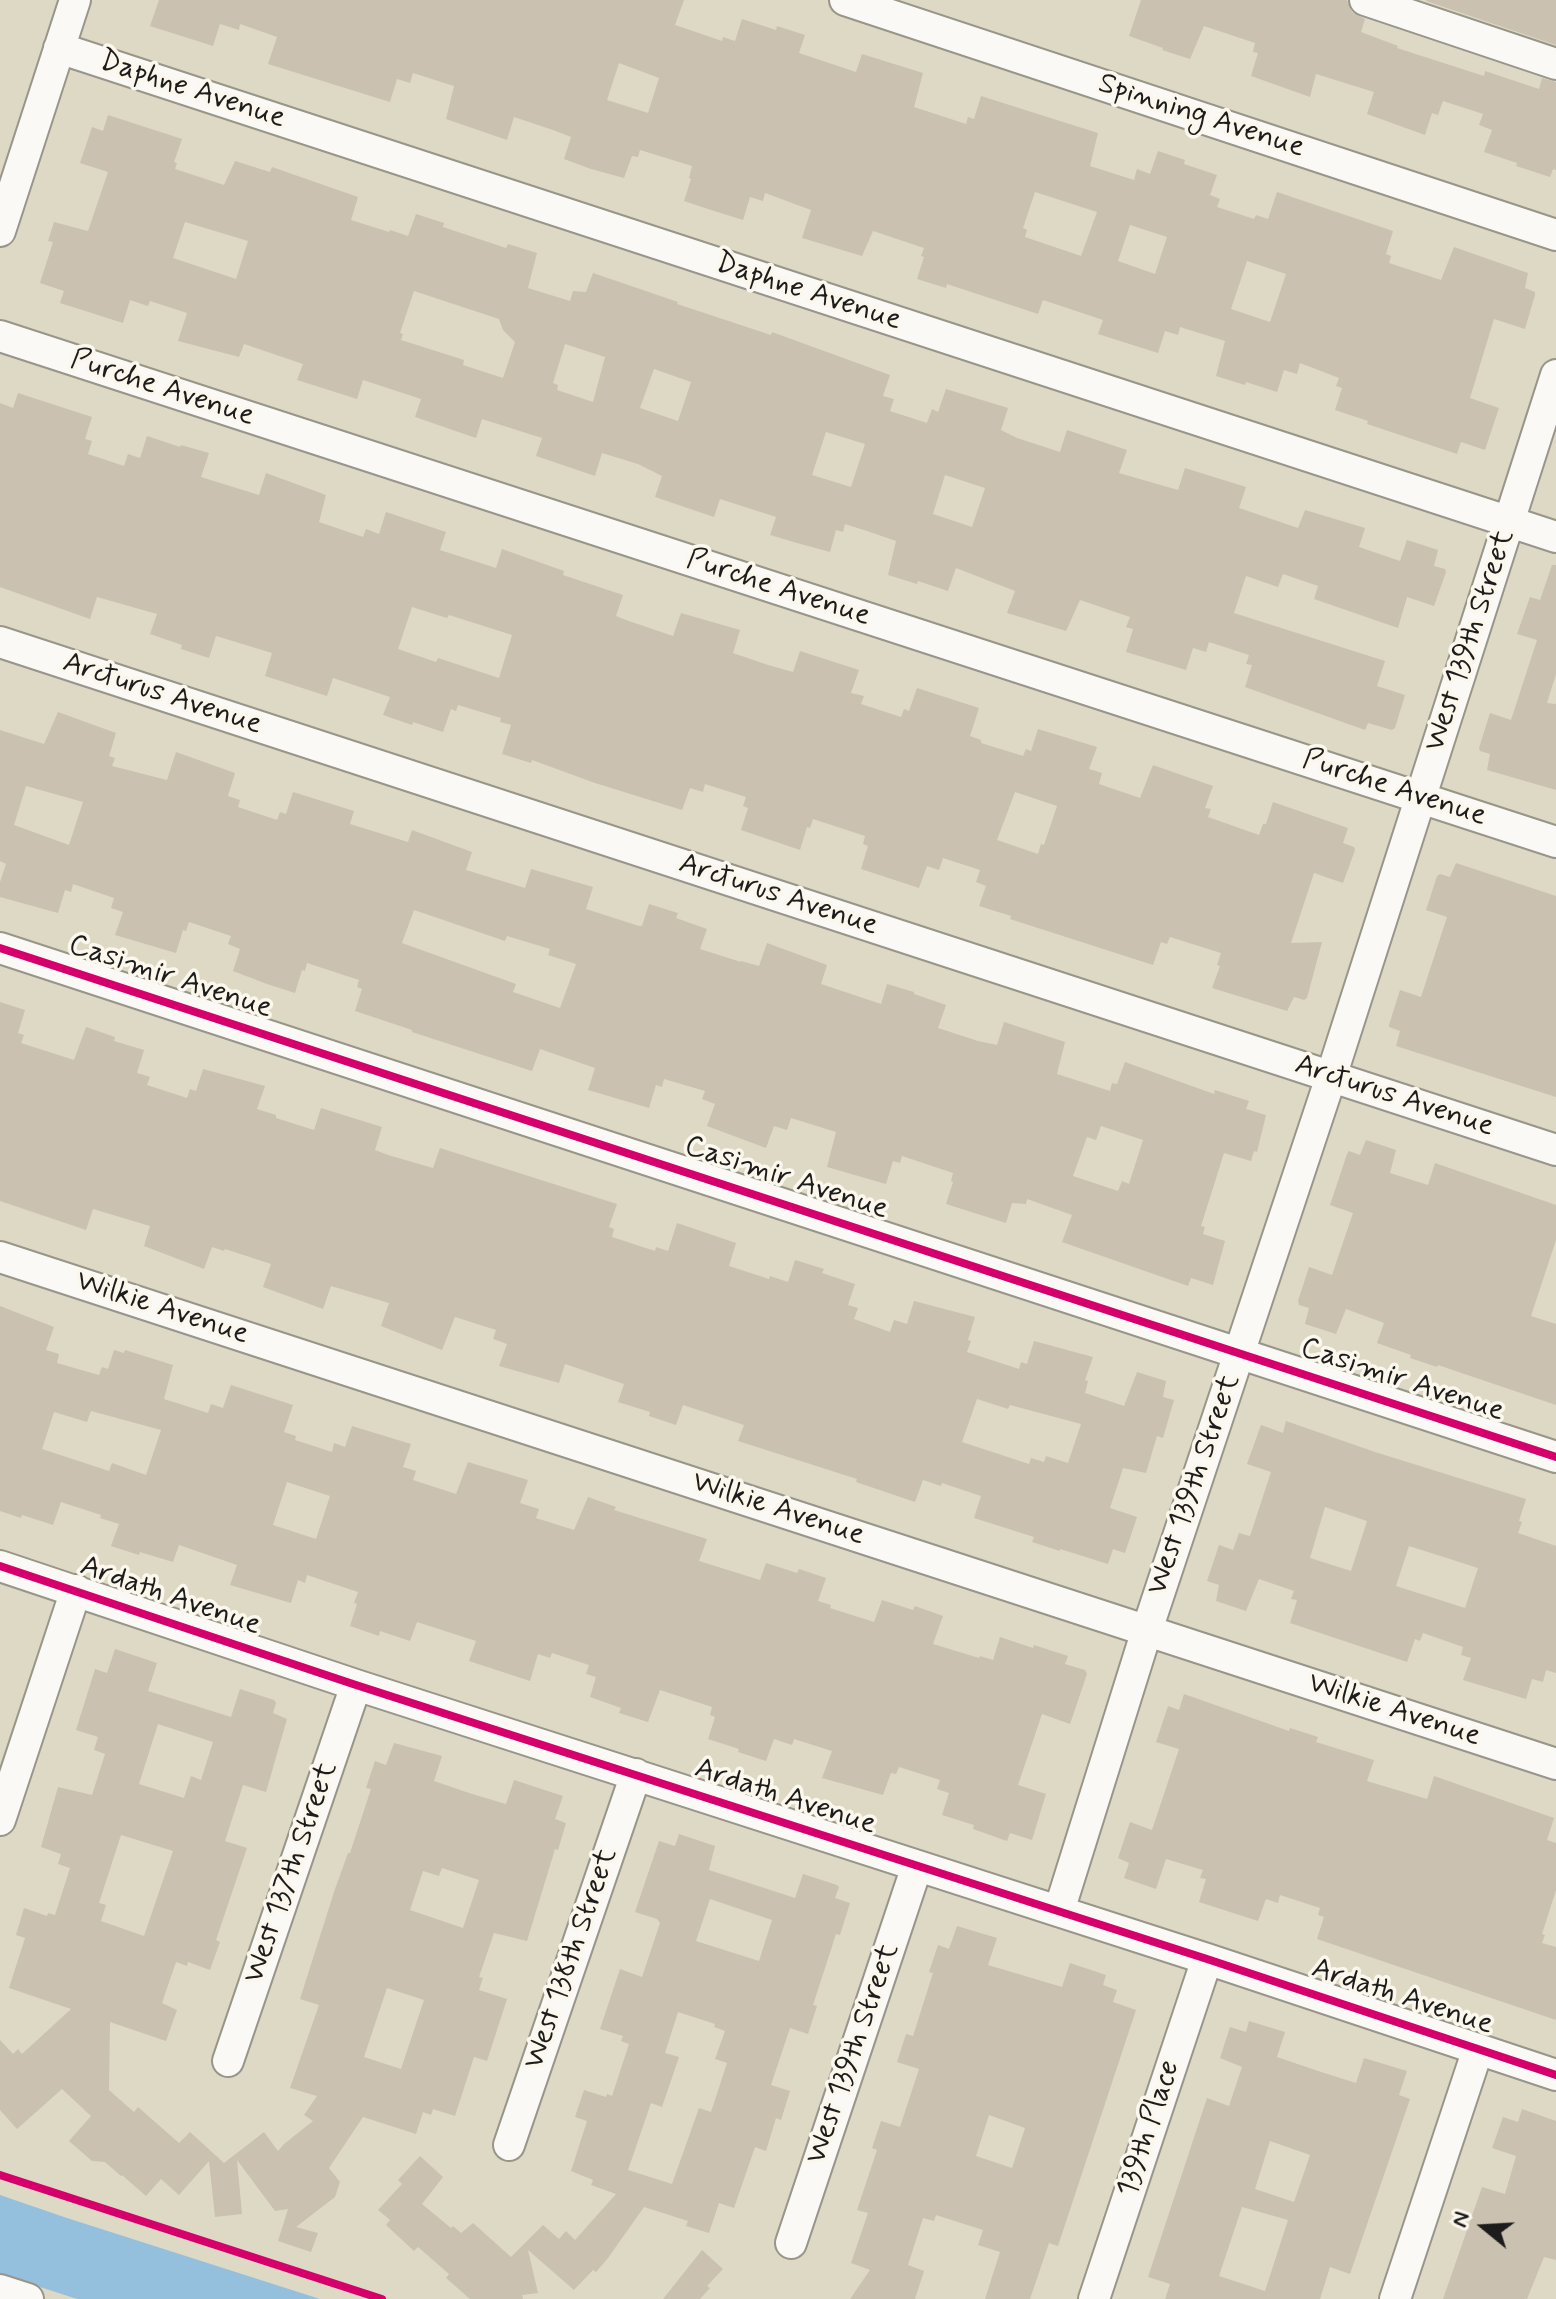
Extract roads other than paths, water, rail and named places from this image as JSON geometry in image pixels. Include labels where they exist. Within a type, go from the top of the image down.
[{"type":"street","points":[[0,231],[75,0]]},
{"type":"street","name":"Spinning Avenue","points":[[845,0],[1556,235]]},
{"type":"street","points":[[1365,0],[1556,64]]},
{"type":"street","name":"Daphne Avenue","points":[[59,48],[1556,537]]},
{"type":"street","name":"Purche Avenue","points":[[0,336],[1556,842]]},
{"type":"street","name":"West 139th Street","points":[[1059,1911],[1147,1630],[1331,1077],[1556,375]]},
{"type":"street","name":"Arcturus Avenue","points":[[0,642],[1556,1150]]},
{"type":"street","name":"Casimir Avenue","points":[[0,948],[1556,1457]]},
{"type":"street","name":"Wilkie Avenue","points":[[0,1257],[1556,1764]]},
{"type":"street","name":"Ardath Avenue","points":[[0,1566],[356,1685],[1207,1959],[1556,2075]]},
{"type":"street","points":[[0,1820],[76,1590]]},
{"type":"street","name":"West 137th Street","points":[[228,2061],[356,1685]]},
{"type":"street","name":"West 138th Street","points":[[509,2145],[636,1774]]},
{"type":"street","name":"West 139th Street","points":[[791,2243],[917,1866]]},
{"type":"street","name":"139th Place","points":[[1094,2299],[1207,1959]]},
{"type":"street","points":[[1395,2299],[1478,2049]]},
{"type":"street","points":[[0,2290],[28,2299]]},
{"type":"water","points":[[0,2195],[320,2299],[77,2299],[0,2274]]}]
